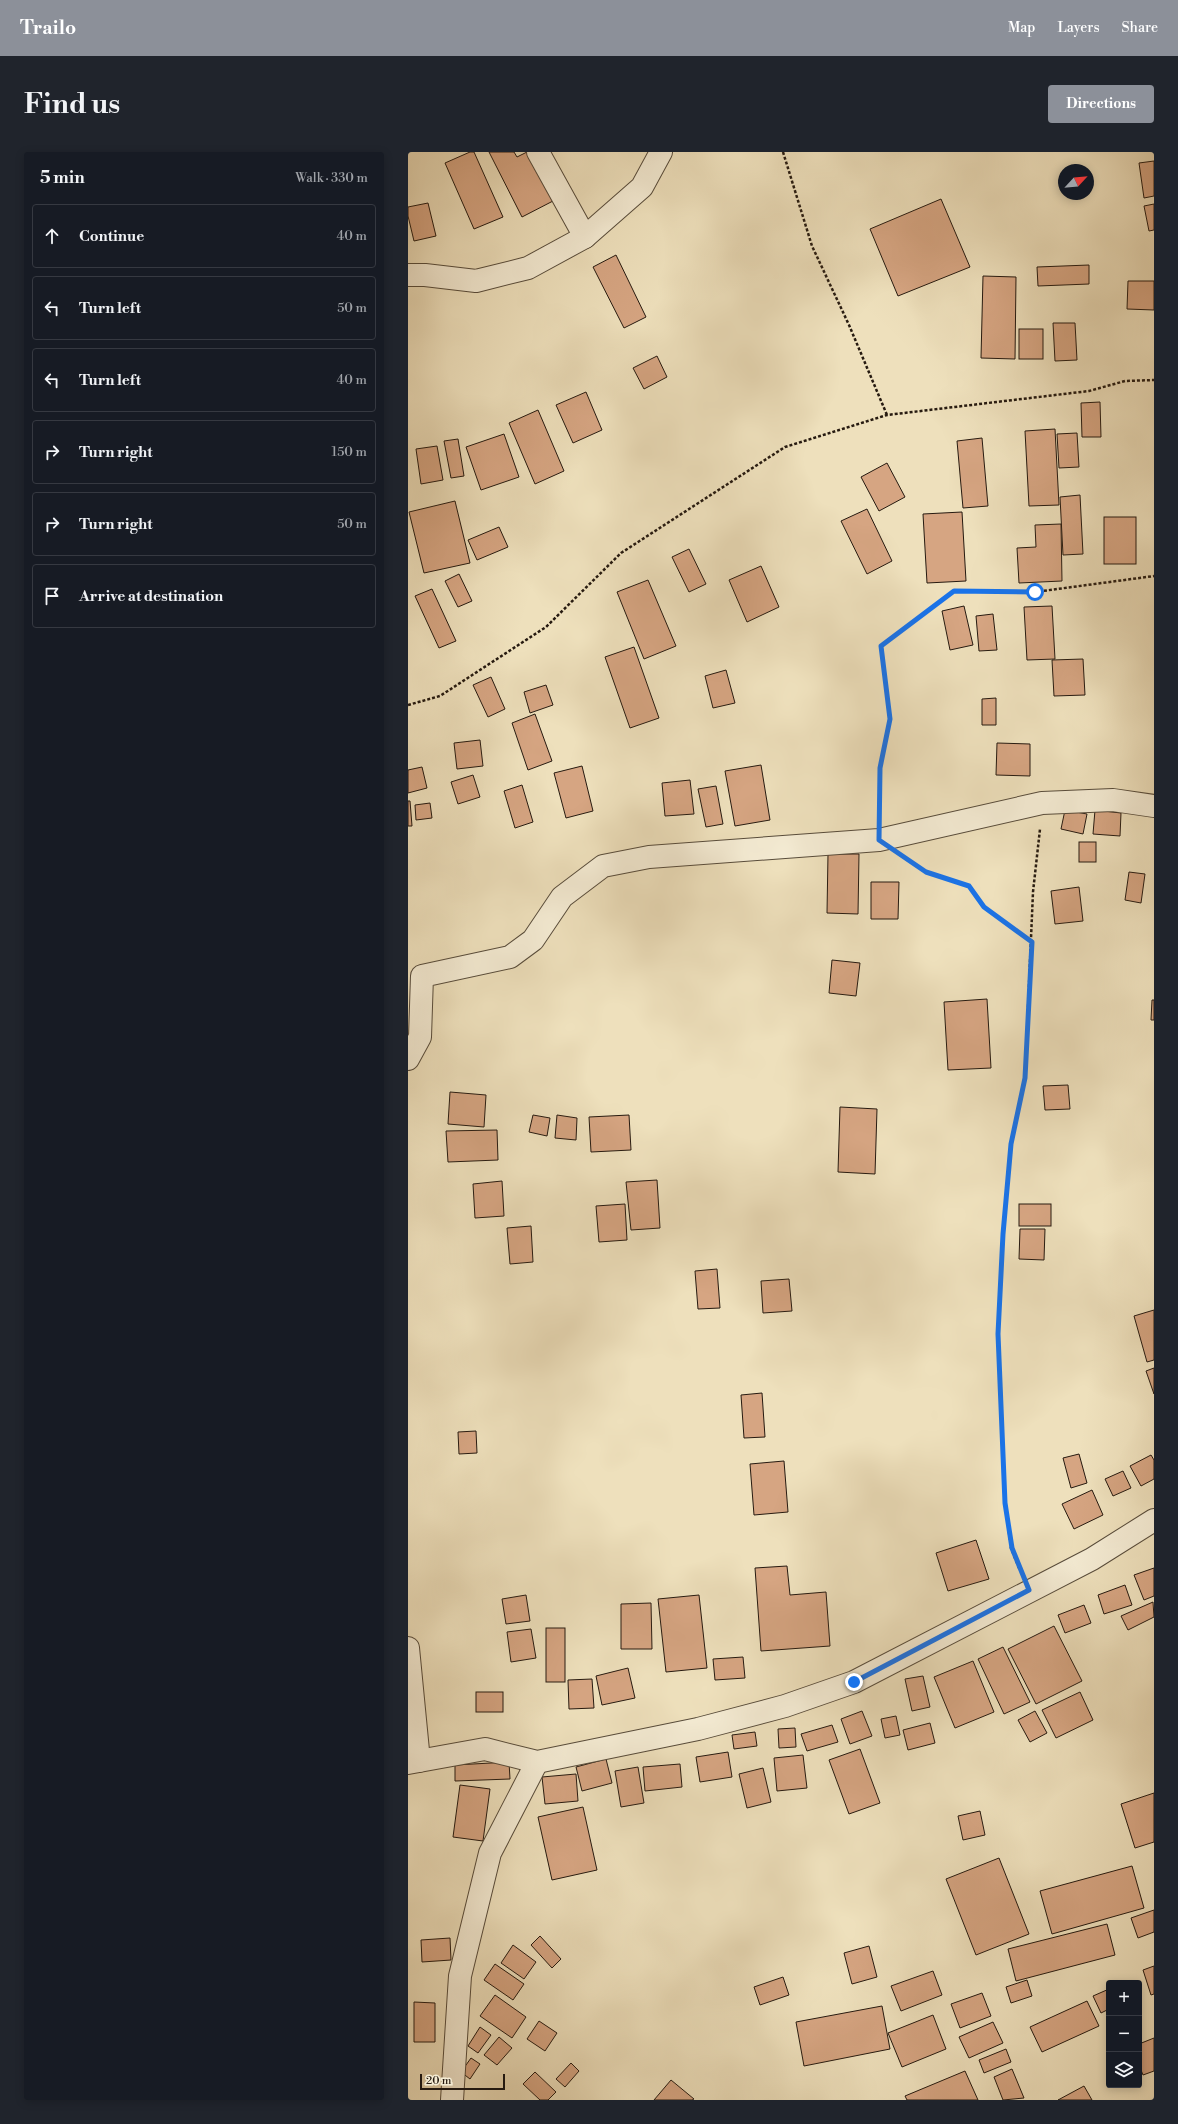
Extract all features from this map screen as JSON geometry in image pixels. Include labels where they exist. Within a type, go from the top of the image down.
[{"type":"street","points":[[538,152],[585,237]]},
{"type":"street","points":[[408,275],[424,275],[476,281],[528,268],[585,237],[642,187],[661,152]]},
{"type":"street","points":[[408,1059],[420,1037],[422,976],[510,957],[533,940],[562,897],[603,866],[649,857],[879,840],[1042,803],[1113,800],[1154,806]]},
{"type":"street","points":[[408,1648],[414,1762],[485,1749],[537,1762],[698,1729],[785,1706],[854,1682],[1029,1590],[1092,1559],[1154,1520]]},
{"type":"street","points":[[452,2100],[460,1976],[490,1853],[537,1762]]},
{"type":"path","points":[[783,152],[812,246],[849,325],[887,415]]},
{"type":"path","points":[[408,705],[440,696],[546,627],[621,553],[785,447],[887,415],[1089,391],[1125,381],[1154,380]]},
{"type":"path","points":[[1032,942],[984,907],[969,886],[926,872],[879,840],[880,768],[890,719],[881,646],[954,591],[1035,592],[1154,576]]},
{"type":"path","points":[[1029,1590],[1012,1548],[1005,1503],[998,1334],[1003,1234],[1011,1144],[1025,1078],[1033,892],[1042,803]]},
{"type":"building","points":[[470,152],[474,152],[503,217],[474,229],[445,163]]},
{"type":"building","points":[[489,152],[514,152],[517,157],[527,152],[553,201],[522,217]]},
{"type":"building","points":[[1154,161],[1154,196],[1144,198],[1139,163]]},
{"type":"building","points":[[941,199],[970,267],[898,296],[870,229]]},
{"type":"building","points":[[428,203],[436,236],[414,241],[408,216],[408,207]]},
{"type":"building","points":[[1154,204],[1154,230],[1149,231],[1144,206]]},
{"type":"building","points":[[616,255],[646,317],[624,328],[593,267]]},
{"type":"building","points":[[1089,265],[1089,284],[1038,286],[1037,267]]},
{"type":"building","points":[[983,276],[1016,277],[1015,359],[981,358]]},
{"type":"building","points":[[1128,281],[1154,281],[1154,310],[1127,309]]},
{"type":"building","points":[[1053,323],[1075,323],[1077,360],[1055,361]]},
{"type":"building","points":[[1019,329],[1043,329],[1043,359],[1019,359]]},
{"type":"building","points":[[657,356],[667,377],[644,389],[633,368]]},
{"type":"building","points":[[586,392],[602,430],[573,443],[556,405]]},
{"type":"building","points":[[1100,402],[1101,437],[1082,437],[1081,403]]},
{"type":"building","points":[[538,410],[564,471],[535,484],[509,423]]},
{"type":"building","points":[[1055,429],[1059,505],[1029,506],[1025,431]]},
{"type":"building","points":[[1077,433],[1079,467],[1059,468],[1057,434]]},
{"type":"building","points":[[504,434],[519,477],[481,490],[466,447]]},
{"type":"building","points":[[982,438],[988,506],[963,508],[957,441]]},
{"type":"building","points":[[458,439],[464,476],[451,478],[444,441]]},
{"type":"building","points":[[437,446],[443,480],[421,484],[416,449]]},
{"type":"building","points":[[887,463],[905,497],[879,511],[861,477]]},
{"type":"building","points":[[1080,495],[1083,554],[1063,555],[1060,497]]},
{"type":"building","points":[[455,501],[470,563],[424,573],[409,512]]},
{"type":"building","points":[[867,509],[892,561],[867,574],[841,521]]},
{"type":"building","points":[[962,512],[966,581],[927,583],[923,514]]},
{"type":"building","points":[[1104,517],[1136,517],[1136,564],[1104,564]]},
{"type":"building","points":[[1061,524],[1062,581],[1019,583],[1017,548],[1036,547],[1035,525]]},
{"type":"building","points":[[499,527],[508,547],[477,560],[468,540]]},
{"type":"building","points":[[689,549],[706,584],[689,592],[672,557]]},
{"type":"building","points":[[761,566],[779,607],[747,622],[729,580]]},
{"type":"building","points":[[459,574],[472,601],[458,607],[445,581]]},
{"type":"building","points":[[648,580],[676,646],[644,659],[617,592]]},
{"type":"building","points":[[432,589],[456,641],[439,648],[415,596]]},
{"type":"building","points":[[964,606],[973,645],[950,650],[942,611]]},
{"type":"building","points":[[1052,606],[1055,659],[1027,660],[1024,607]]},
{"type":"building","points":[[993,614],[997,650],[979,651],[976,616]]},
{"type":"building","points":[[634,647],[659,718],[630,728],[605,657]]},
{"type":"building","points":[[1083,659],[1085,695],[1054,696],[1052,660]]},
{"type":"building","points":[[726,670],[735,703],[713,708],[705,676]]},
{"type":"building","points":[[491,677],[505,709],[488,717],[473,685]]},
{"type":"building","points":[[546,685],[553,705],[530,713],[524,692]]},
{"type":"building","points":[[996,698],[996,725],[982,725],[982,699]]},
{"type":"building","points":[[535,714],[552,761],[528,770],[512,723]]},
{"type":"building","points":[[480,740],[483,766],[457,769],[454,743]]},
{"type":"building","points":[[997,743],[1030,744],[1030,776],[996,775]]},
{"type":"building","points":[[761,765],[770,820],[735,826],[725,771]]},
{"type":"building","points":[[582,766],[593,811],[566,818],[554,773]]},
{"type":"building","points":[[422,767],[427,788],[408,793],[408,770]]},
{"type":"building","points":[[473,775],[480,797],[458,804],[451,782]]},
{"type":"building","points":[[690,780],[694,814],[665,816],[662,783]]},
{"type":"building","points":[[522,785],[533,822],[515,828],[504,791]]},
{"type":"building","points":[[716,786],[723,824],[706,827],[698,789]]},
{"type":"building","points":[[408,801],[410,801],[412,826],[408,826]]},
{"type":"building","points":[[430,803],[432,818],[416,820],[415,805]]},
{"type":"building","points":[[1065,810],[1087,814],[1083,834],[1061,829]]},
{"type":"building","points":[[1095,810],[1121,813],[1120,836],[1093,834]]},
{"type":"building","points":[[1079,842],[1096,842],[1096,862],[1079,862]]},
{"type":"building","points":[[828,854],[859,854],[858,914],[827,913]]},
{"type":"building","points":[[1129,872],[1145,874],[1141,903],[1125,900]]},
{"type":"building","points":[[871,882],[899,882],[898,919],[871,919]]},
{"type":"building","points":[[1079,887],[1083,921],[1055,924],[1051,891]]},
{"type":"building","points":[[832,960],[860,963],[856,996],[829,993]]},
{"type":"building","points":[[987,999],[991,1068],[948,1070],[944,1002]]},
{"type":"building","points":[[1152,1000],[1154,1000],[1154,1020],[1151,1020]]},
{"type":"building","points":[[1068,1085],[1070,1109],[1045,1110],[1043,1086]]},
{"type":"building","points":[[450,1092],[486,1095],[484,1127],[448,1124]]},
{"type":"building","points":[[840,1107],[877,1109],[875,1174],[838,1172]]},
{"type":"building","points":[[533,1115],[550,1118],[547,1136],[529,1132]]},
{"type":"building","points":[[557,1115],[577,1118],[576,1140],[555,1138]]},
{"type":"building","points":[[629,1115],[631,1150],[591,1152],[589,1117]]},
{"type":"building","points":[[497,1130],[498,1160],[448,1162],[446,1131]]},
{"type":"building","points":[[657,1180],[660,1228],[631,1230],[626,1182]]},
{"type":"building","points":[[502,1181],[504,1216],[475,1218],[473,1184]]},
{"type":"building","points":[[625,1204],[627,1240],[599,1242],[596,1206]]},
{"type":"building","points":[[1019,1204],[1051,1204],[1051,1226],[1019,1226]]},
{"type":"building","points":[[531,1226],[533,1262],[510,1264],[507,1228]]},
{"type":"building","points":[[1020,1229],[1045,1229],[1044,1260],[1019,1259]]},
{"type":"building","points":[[717,1269],[720,1308],[698,1309],[695,1271]]},
{"type":"building","points":[[789,1279],[792,1311],[763,1313],[761,1281]]},
{"type":"building","points":[[1154,1310],[1154,1360],[1147,1362],[1134,1316]]},
{"type":"building","points":[[1154,1368],[1154,1394],[1146,1371]]},
{"type":"building","points":[[762,1393],[765,1437],[744,1438],[741,1395]]},
{"type":"building","points":[[476,1431],[477,1453],[459,1454],[458,1432]]},
{"type":"building","points":[[1079,1454],[1087,1483],[1071,1488],[1063,1458]]},
{"type":"building","points":[[1151,1455],[1154,1460],[1154,1479],[1141,1486],[1130,1466]]},
{"type":"building","points":[[784,1461],[788,1512],[754,1515],[750,1464]]},
{"type":"building","points":[[1123,1471],[1131,1488],[1113,1496],[1105,1479]]},
{"type":"building","points":[[1092,1490],[1103,1515],[1074,1529],[1062,1504]]},
{"type":"building","points":[[976,1540],[989,1579],[948,1591],[936,1553]]},
{"type":"building","points":[[787,1566],[790,1595],[826,1592],[830,1646],[761,1651],[755,1568]]},
{"type":"building","points":[[1154,1568],[1154,1596],[1144,1600],[1134,1575]]},
{"type":"building","points":[[1125,1585],[1132,1605],[1104,1614],[1098,1595]]},
{"type":"building","points":[[526,1595],[530,1621],[506,1624],[502,1599]]},
{"type":"building","points":[[699,1595],[707,1668],[666,1672],[658,1599]]},
{"type":"building","points":[[1153,1602],[1154,1617],[1128,1630],[1121,1616]]},
{"type":"building","points":[[651,1603],[652,1649],[621,1649],[621,1604]]},
{"type":"building","points":[[1084,1605],[1091,1623],[1065,1633],[1058,1615]]},
{"type":"building","points":[[1054,1626],[1082,1681],[1036,1704],[1008,1649]]},
{"type":"building","points":[[546,1628],[565,1628],[565,1682],[546,1682]]},
{"type":"building","points":[[531,1629],[536,1658],[511,1662],[507,1632]]},
{"type":"building","points":[[1003,1647],[1030,1702],[1004,1714],[978,1659]]},
{"type":"building","points":[[743,1657],[745,1678],[715,1680],[713,1659]]},
{"type":"building","points":[[973,1661],[994,1712],[955,1728],[934,1677]]},
{"type":"building","points":[[628,1668],[635,1698],[602,1705],[596,1676]]},
{"type":"building","points":[[923,1676],[930,1707],[912,1711],[905,1679]]},
{"type":"building","points":[[592,1679],[594,1708],[569,1709],[568,1680]]},
{"type":"building","points":[[476,1692],[503,1692],[503,1712],[476,1712]]},
{"type":"building","points":[[1080,1692],[1093,1720],[1056,1738],[1042,1710]]},
{"type":"building","points":[[862,1711],[872,1736],[850,1744],[841,1719]]},
{"type":"building","points":[[1035,1711],[1047,1733],[1030,1742],[1018,1720]]},
{"type":"building","points":[[896,1716],[900,1735],[885,1738],[881,1719]]},
{"type":"building","points":[[930,1723],[935,1743],[908,1750],[903,1730]]},
{"type":"building","points":[[832,1725],[838,1742],[807,1751],[801,1734]]},
{"type":"building","points":[[795,1728],[796,1747],[779,1748],[778,1729]]},
{"type":"building","points":[[755,1732],[757,1746],[734,1749],[732,1735]]},
{"type":"building","points":[[860,1749],[880,1803],[849,1814],[829,1760]]},
{"type":"building","points":[[728,1752],[732,1777],[700,1782],[696,1757]]},
{"type":"building","points":[[803,1755],[807,1788],[777,1791],[774,1758]]},
{"type":"building","points":[[606,1759],[612,1783],[582,1791],[576,1767]]},
{"type":"building","points":[[509,1762],[510,1779],[455,1781],[455,1765]]},
{"type":"building","points":[[680,1764],[682,1787],[645,1791],[643,1767]]},
{"type":"building","points":[[638,1767],[644,1803],[621,1807],[615,1771]]},
{"type":"building","points":[[763,1768],[771,1802],[747,1808],[739,1774]]},
{"type":"building","points":[[576,1774],[578,1801],[545,1804],[542,1777]]},
{"type":"building","points":[[460,1785],[490,1789],[483,1841],[453,1837]]},
{"type":"building","points":[[1154,1793],[1154,1842],[1135,1848],[1121,1804]]},
{"type":"building","points":[[583,1807],[597,1870],[552,1880],[538,1817]]},
{"type":"building","points":[[980,1811],[985,1835],[963,1840],[958,1816]]},
{"type":"building","points":[[999,1858],[1029,1934],[976,1955],[946,1879]]},
{"type":"building","points":[[1132,1866],[1144,1908],[1052,1934],[1040,1891]]},
{"type":"building","points":[[1154,1910],[1154,1932],[1138,1938],[1131,1918]]},
{"type":"building","points":[[1107,1924],[1115,1955],[1016,1981],[1008,1949]]},
{"type":"building","points":[[540,1936],[561,1959],[552,1968],[531,1945]]},
{"type":"building","points":[[450,1938],[451,1960],[422,1962],[421,1940]]},
{"type":"building","points":[[513,1945],[536,1962],[524,1979],[501,1963]]},
{"type":"building","points":[[869,1946],[877,1977],[852,1984],[844,1953]]},
{"type":"building","points":[[495,1964],[524,1984],[513,2000],[484,1980]]},
{"type":"building","points":[[1154,1966],[1154,1994],[1151,1995],[1143,1970]]},
{"type":"building","points":[[933,1971],[942,1995],[901,2011],[891,1986]]},
{"type":"building","points":[[783,1977],[789,1995],[760,2005],[754,1987]]},
{"type":"building","points":[[1027,1980],[1032,1996],[1011,2003],[1006,1987]]},
{"type":"building","points":[[1106,1990],[1106,2010],[1101,2013],[1093,1996]]},
{"type":"building","points":[[982,1993],[991,2016],[960,2028],[951,2004]]},
{"type":"building","points":[[495,1995],[526,2017],[512,2038],[480,2016]]},
{"type":"building","points":[[1087,2001],[1099,2026],[1042,2052],[1030,2027]]},
{"type":"building","points":[[414,2002],[435,2003],[435,2042],[414,2042]]},
{"type":"building","points":[[882,2006],[890,2049],[804,2066],[796,2022]]},
{"type":"building","points":[[933,2015],[946,2049],[902,2067],[888,2033]]},
{"type":"building","points":[[539,2021],[557,2033],[545,2051],[527,2039]]},
{"type":"building","points":[[993,2022],[1003,2043],[969,2058],[959,2037]]},
{"type":"building","points":[[480,2027],[491,2035],[478,2053],[468,2046]]},
{"type":"building","points":[[499,2037],[512,2048],[497,2065],[484,2055]]},
{"type":"building","points":[[1154,2038],[1154,2071],[1143,2075],[1142,2072],[1142,2043]]},
{"type":"building","points":[[1006,2049],[1011,2062],[984,2073],[979,2060]]},
{"type":"building","points":[[471,2058],[480,2064],[470,2079],[461,2072]]},
{"type":"building","points":[[571,2063],[579,2071],[565,2087],[556,2079]]},
{"type":"building","points":[[1012,2069],[1024,2098],[1003,2100],[994,2077]]},
{"type":"building","points":[[965,2071],[978,2100],[907,2100],[905,2096]]},
{"type":"building","points":[[535,2072],[556,2092],[548,2100],[540,2100],[523,2084]]},
{"type":"building","points":[[671,2080],[694,2099],[654,2100]]},
{"type":"building","points":[[1084,2086],[1092,2100],[1058,2100]]},
{"type":"route","points":[[854,1682],[1029,1590],[1012,1548],[1005,1503],[1001,1438],[998,1334],[1003,1234],[1011,1144],[1025,1078],[1032,942],[984,907],[969,886],[926,872],[879,840],[880,768],[890,719],[881,646],[954,591],[1035,592]]}]
